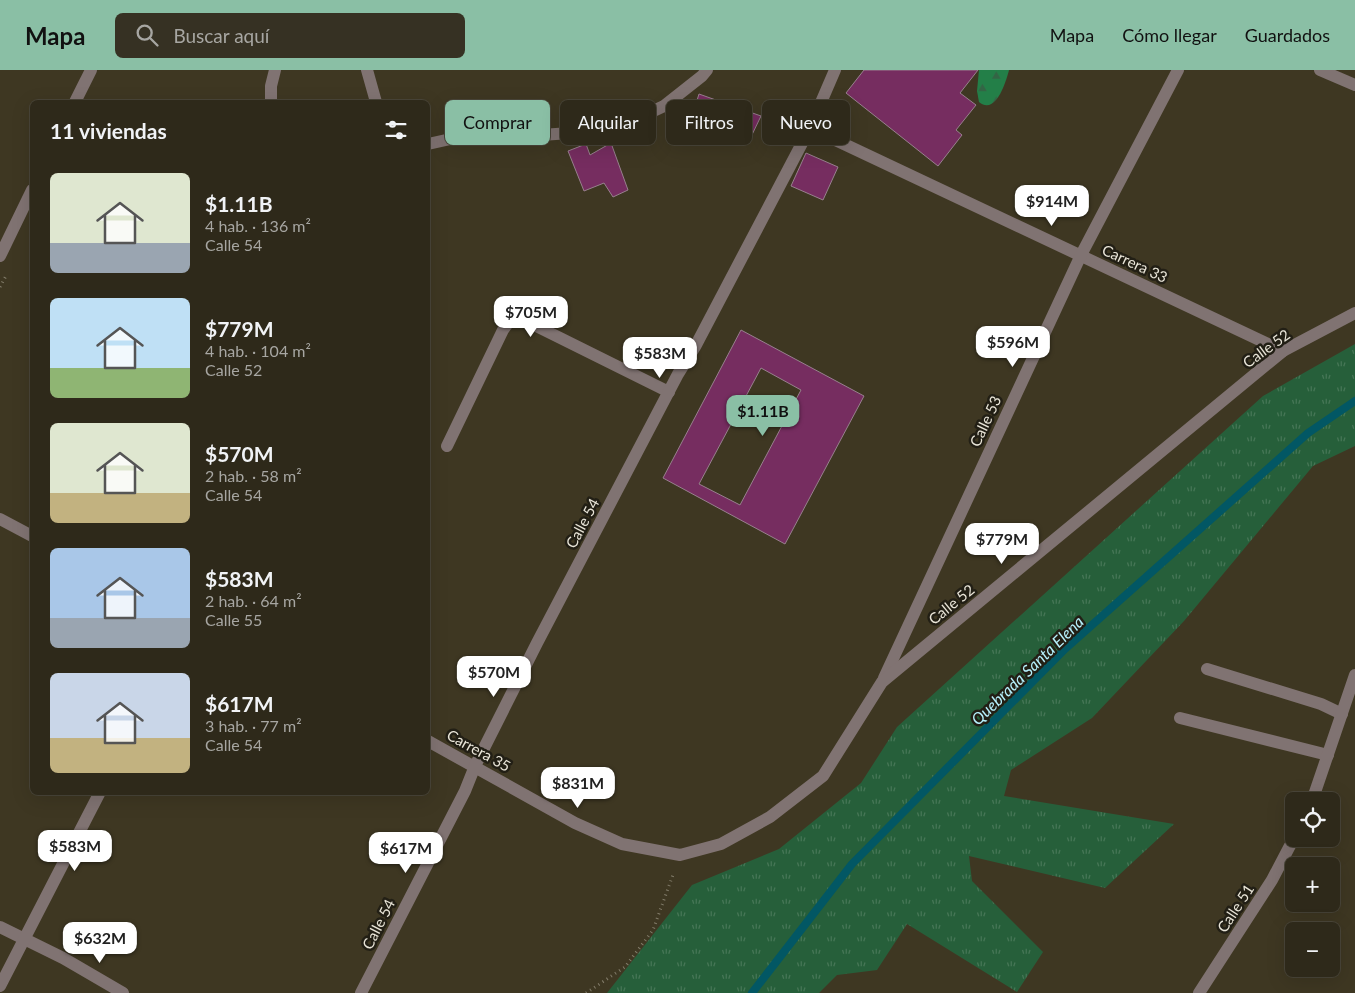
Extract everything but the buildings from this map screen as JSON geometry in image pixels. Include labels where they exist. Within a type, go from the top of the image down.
[{"type":"street","points":[[76,100],[91,70]]},
{"type":"street","points":[[271,100],[271,86],[275,70]]},
{"type":"street","points":[[355,70],[368,72],[375,100]]},
{"type":"street","points":[[430,144],[473,134],[512,137],[585,132],[634,120],[664,106],[707,70]]},
{"type":"street","name":"Calle 54","points":[[823,100],[836,70]]},
{"type":"street","name":"Calle 53","points":[[882,682],[1081,255],[1178,70]]},
{"type":"street","points":[[1320,70],[1355,85]]},
{"type":"street","name":"Calle 54","points":[[361,993],[465,791],[475,766],[678,374],[696,345],[801,145]]},
{"type":"street","name":"Carrera 33","points":[[846,145],[1283,351]]},
{"type":"street","points":[[0,256],[30,194]]},
{"type":"street","name":"Calle 52","points":[[680,855],[721,844],[754,826],[770,817],[823,776],[882,682],[1283,351],[1355,313]]},
{"type":"street","points":[[447,446],[503,330],[512,319],[518,318],[526,321],[669,392]]},
{"type":"street","points":[[0,519],[30,535]]},
{"type":"street","points":[[1207,669],[1321,704],[1342,714]]},
{"type":"street","points":[[1315,792],[1355,675]]},
{"type":"street","points":[[1180,718],[1328,755]]},
{"type":"street","name":"Carrera 35","points":[[430,742],[575,823],[622,844],[680,855]]},
{"type":"street","points":[[0,986],[98,795]]},
{"type":"street","name":"Calle 51","points":[[1199,993],[1272,880],[1289,847]]},
{"type":"street","points":[[0,928],[63,958],[123,993]]},
{"type":"path","points":[[586,993],[625,967],[652,930],[680,855]]},
{"type":"green space","points":[[979,70],[1009,70],[999,95],[990,104],[985,105],[979,102],[977,91]]},
{"type":"green space","points":[[1355,344],[1355,446],[1313,466],[1184,621],[1092,718],[1011,770],[1004,796],[1174,824],[1105,888],[969,856],[972,881],[1043,952],[1017,992],[907,924],[877,970],[837,975],[819,993],[607,993],[692,885],[779,849],[861,783],[897,727],[1263,396]]},
{"type":"waterway","name":"Quebrada Santa Elena","points":[[752,993],[852,864],[1065,649],[1308,433],[1355,401]]}]
